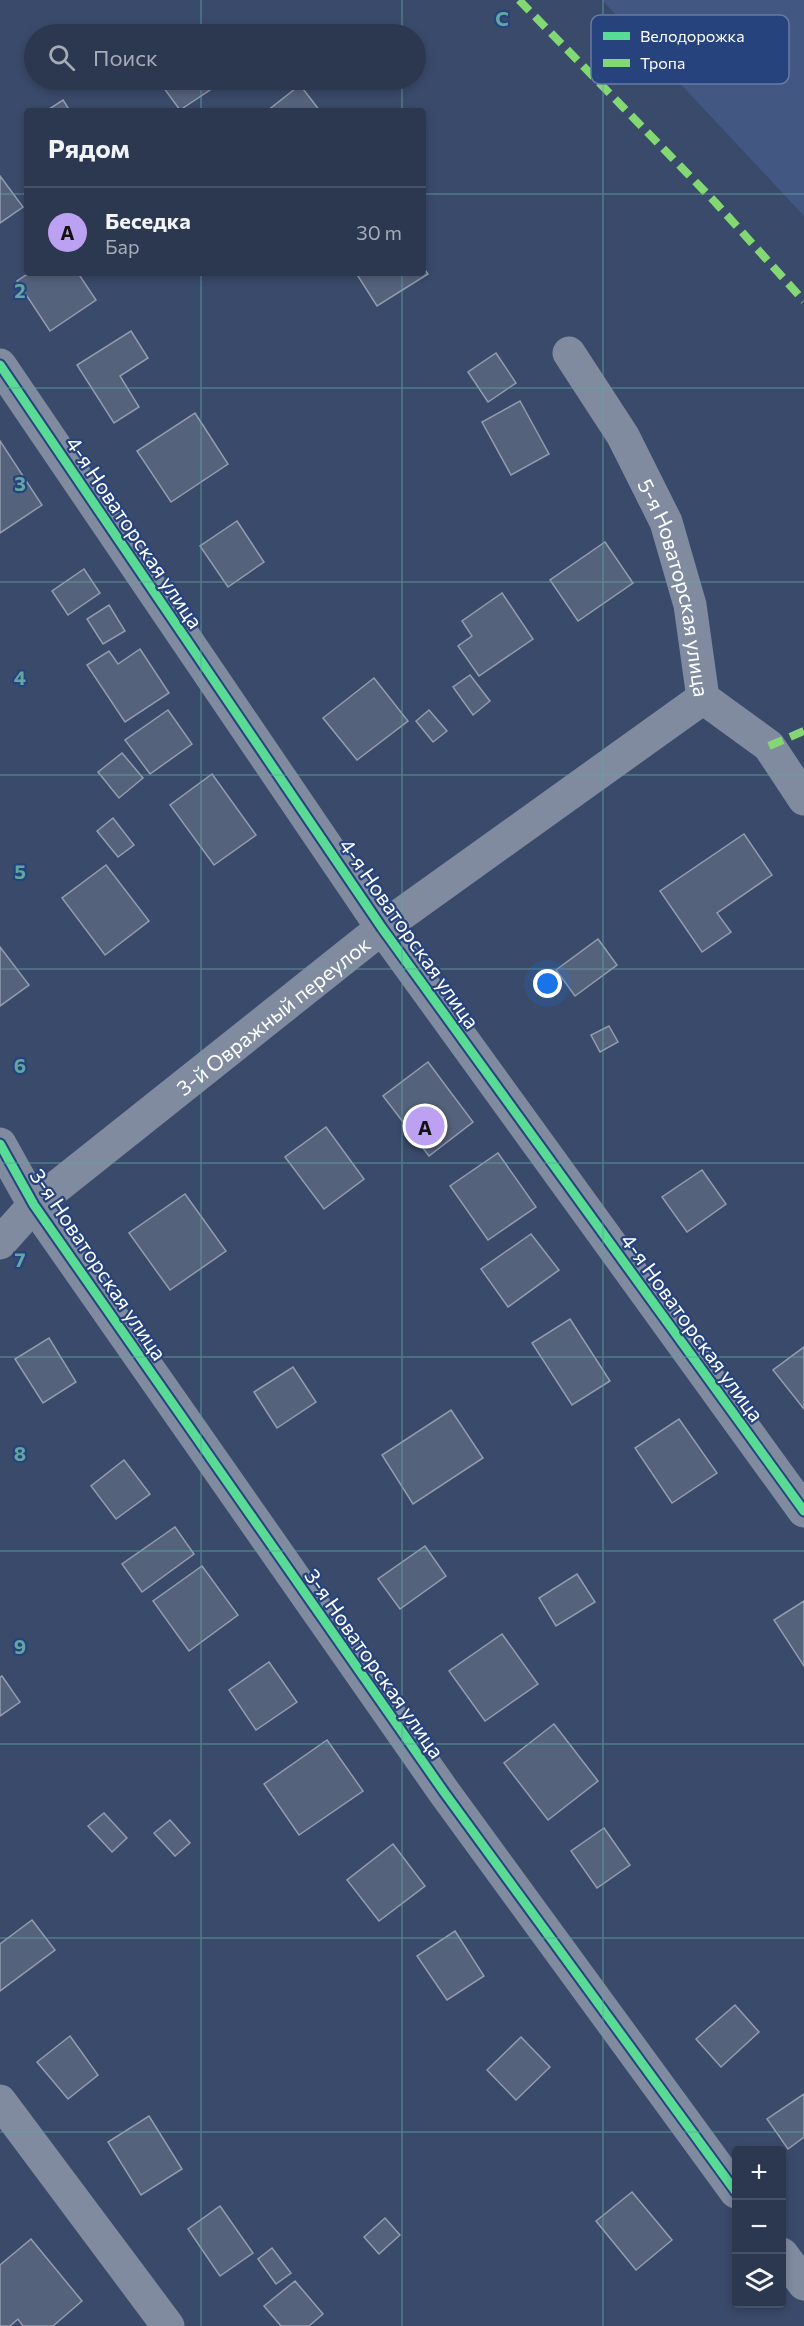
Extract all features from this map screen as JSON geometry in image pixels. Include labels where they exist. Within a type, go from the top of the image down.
[{"type":"street","name":"5-я Новаторская улица","points":[[569,353],[622,436],[666,522],[690,605],[703,698],[769,746],[804,799]]},
{"type":"street","name":"4-я Новаторская улица","points":[[0,365],[382,928],[804,1511]]},
{"type":"street","name":"3-й Овражный переулок","points":[[0,1243],[34,1205],[382,928],[703,698]]},
{"type":"street","name":"3-я Новаторская улица","points":[[0,1144],[34,1205],[444,1792],[732,2187]]},
{"type":"street","points":[[0,2101],[168,2326]]},
{"type":"street","points":[[786,2259],[804,2284]]},
{"type":"water","points":[[602,0],[804,0],[804,216],[681,84],[789,84],[789,15],[616,15]]},
{"type":"building","points":[[165,90],[210,90],[183,108],[179,108]]},
{"type":"building","points":[[294,90],[304,90],[318,108],[271,108]]},
{"type":"building","points":[[63,100],[68,108],[51,108]]},
{"type":"building","points":[[0,176],[23,207],[0,223]]},
{"type":"building","points":[[24,276],[80,276],[96,300],[50,331],[17,281]]},
{"type":"building","points":[[358,276],[425,276],[377,306]]},
{"type":"building","points":[[131,331],[148,358],[120,376],[139,407],[114,423],[77,365]]},
{"type":"building","points":[[496,353],[516,383],[488,402],[468,372]]},
{"type":"building","points":[[520,401],[549,454],[511,475],[482,422]]},
{"type":"building","points":[[195,413],[228,464],[171,502],[137,451]]},
{"type":"building","points":[[0,441],[42,505],[0,533]]},
{"type":"building","points":[[237,521],[264,562],[228,587],[200,546]]},
{"type":"building","points":[[605,542],[633,583],[578,621],[550,580]]},
{"type":"building","points":[[84,569],[100,593],[68,615],[52,591]]},
{"type":"building","points":[[502,593],[533,639],[479,676],[458,646],[472,636],[462,621]]},
{"type":"building","points":[[109,605],[125,631],[103,644],[87,619]]},
{"type":"building","points":[[140,649],[169,693],[125,722],[87,665],[109,651],[118,664]]},
{"type":"building","points":[[470,675],[490,701],[473,715],[453,687]]},
{"type":"building","points":[[374,678],[408,721],[357,760],[323,718]]},
{"type":"building","points":[[168,710],[192,744],[150,774],[125,740]]},
{"type":"building","points":[[429,710],[447,731],[433,742],[416,721]]},
{"type":"building","points":[[122,753],[143,778],[119,798],[98,772]]},
{"type":"building","points":[[212,774],[256,835],[214,865],[170,805]]},
{"type":"building","points":[[113,818],[134,845],[118,857],[97,831]]},
{"type":"building","points":[[744,834],[772,875],[717,913],[731,932],[702,952],[660,891]]},
{"type":"building","points":[[106,865],[149,921],[105,955],[62,898]]},
{"type":"building","points":[[598,939],[617,965],[575,996],[556,970]]},
{"type":"building","points":[[0,947],[29,985],[0,1006]]},
{"type":"building","points":[[609,1026],[618,1042],[600,1052],[591,1035]]},
{"type":"building","points":[[428,1062],[473,1122],[429,1156],[383,1096]]},
{"type":"building","points":[[326,1127],[364,1179],[324,1209],[285,1157]]},
{"type":"building","points":[[498,1153],[536,1207],[488,1240],[450,1186]]},
{"type":"building","points":[[702,1170],[726,1204],[687,1232],[662,1197]]},
{"type":"building","points":[[185,1194],[226,1251],[170,1290],[129,1233]]},
{"type":"building","points":[[531,1234],[559,1270],[508,1307],[481,1269]]},
{"type":"building","points":[[570,1319],[610,1381],[572,1405],[532,1343]]},
{"type":"building","points":[[49,1338],[76,1382],[43,1403],[15,1359]]},
{"type":"building","points":[[804,1347],[804,1409],[773,1370]]},
{"type":"building","points":[[293,1367],[316,1402],[277,1428],[254,1392]]},
{"type":"building","points":[[451,1410],[483,1458],[413,1504],[382,1455]]},
{"type":"building","points":[[679,1419],[717,1473],[672,1503],[635,1448]]},
{"type":"building","points":[[124,1460],[150,1494],[116,1519],[91,1486]]},
{"type":"building","points":[[175,1527],[194,1554],[142,1592],[122,1564]]},
{"type":"building","points":[[425,1546],[446,1576],[400,1609],[378,1579]]},
{"type":"building","points":[[202,1566],[238,1615],[189,1651],[153,1601]]},
{"type":"building","points":[[577,1574],[595,1602],[556,1626],[539,1598]]},
{"type":"building","points":[[804,1601],[804,1666],[774,1620]]},
{"type":"building","points":[[502,1634],[538,1684],[485,1721],[449,1671]]},
{"type":"building","points":[[269,1662],[297,1702],[256,1730],[229,1690]]},
{"type":"building","points":[[2,1676],[20,1702],[0,1716],[0,1677]]},
{"type":"building","points":[[554,1724],[598,1781],[548,1820],[504,1763]]},
{"type":"building","points":[[327,1740],[363,1791],[299,1835],[264,1784]]},
{"type":"building","points":[[104,1813],[127,1838],[112,1852],[88,1826]]},
{"type":"building","points":[[170,1820],[190,1843],[175,1856],[154,1833]]},
{"type":"building","points":[[604,1828],[630,1865],[597,1888],[571,1851]]},
{"type":"building","points":[[393,1844],[425,1886],[379,1921],[347,1880]]},
{"type":"building","points":[[32,1920],[55,1950],[0,1991],[0,1944]]},
{"type":"building","points":[[455,1931],[484,1976],[447,2000],[417,1956]]},
{"type":"building","points":[[735,2005],[759,2032],[721,2067],[696,2039]]},
{"type":"building","points":[[70,2036],[98,2075],[68,2099],[37,2062]]},
{"type":"building","points":[[521,2037],[550,2067],[516,2100],[487,2070]]},
{"type":"building","points":[[804,2094],[804,2137],[788,2149],[767,2119]]},
{"type":"building","points":[[149,2116],[182,2169],[141,2195],[108,2142]]},
{"type":"building","points":[[632,2192],[672,2240],[636,2270],[596,2221]]},
{"type":"building","points":[[220,2206],[253,2253],[220,2276],[188,2229]]},
{"type":"building","points":[[385,2218],[400,2235],[379,2254],[364,2237]]},
{"type":"building","points":[[31,2239],[82,2301],[53,2326],[23,2326],[18,2319],[10,2326],[0,2326],[0,2265]]},
{"type":"building","points":[[272,2248],[291,2273],[276,2284],[258,2259]]},
{"type":"building","points":[[295,2281],[323,2314],[309,2326],[281,2326],[264,2306]]},
{"type":"marked path","points":[[519,0],[591,74]]},
{"type":"marked path","points":[[601,84],[715,202],[804,301]]},
{"type":"marked path","points":[[769,746],[804,731]]},
{"type":"cycle path","points":[[0,365],[382,928],[804,1511]]},
{"type":"cycle path","points":[[0,1144],[34,1205],[444,1792],[732,2187]]},
{"type":"place","name":"Беседка","points":[[425,1126]]}]
